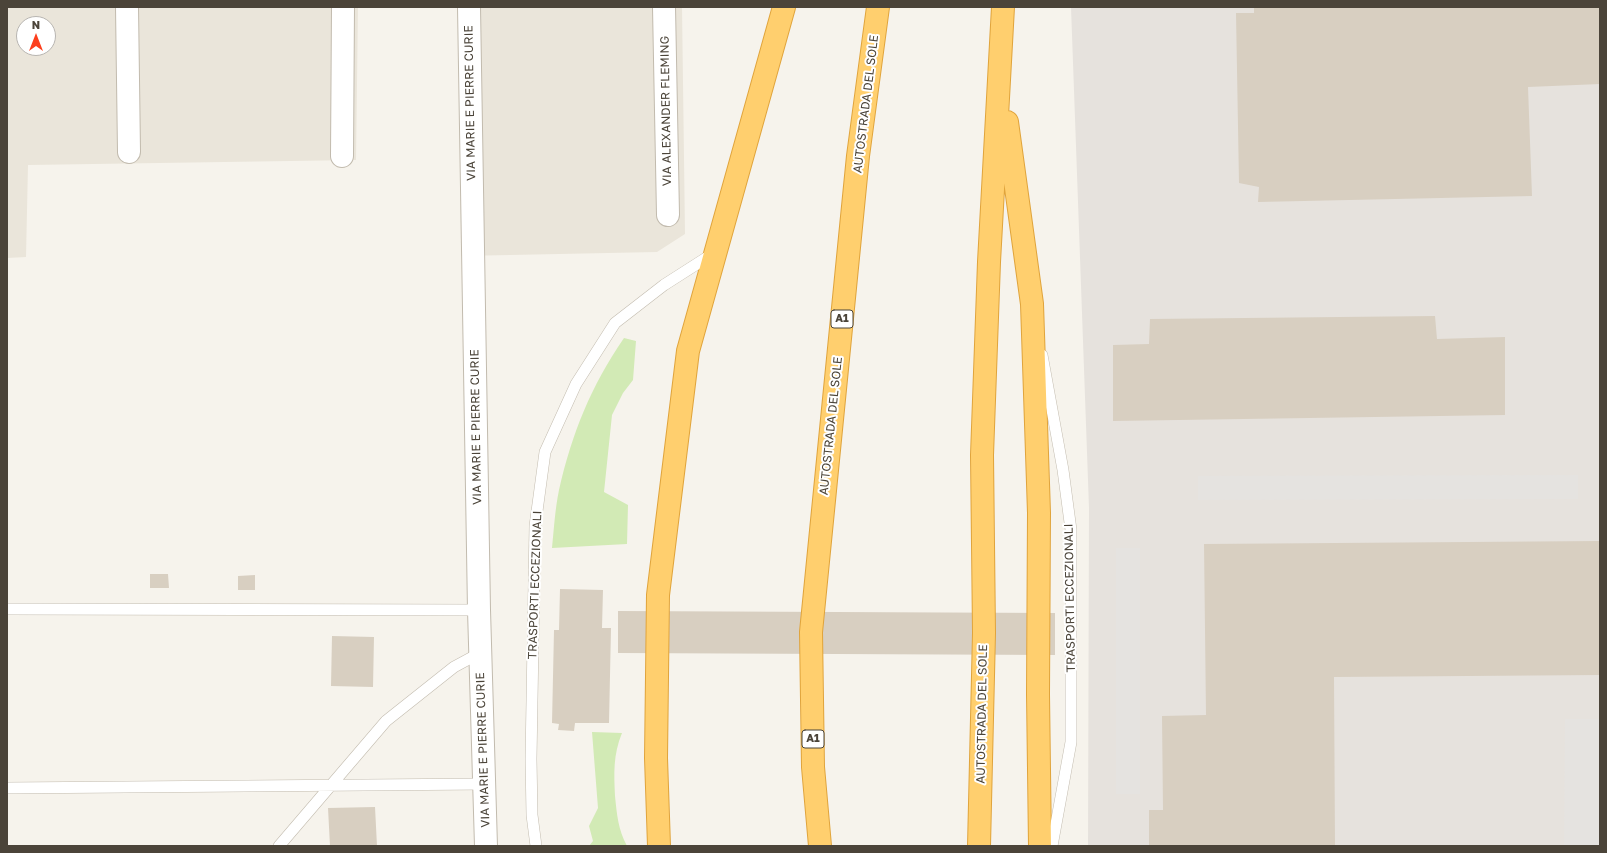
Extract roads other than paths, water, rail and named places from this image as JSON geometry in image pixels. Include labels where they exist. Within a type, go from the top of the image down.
[{"type":"highway","points":[[659,846],[656,758],[658,595],[688,351],[784,7]]},
{"type":"highway","name":"AUTOSTRADA DEL SOLE","points":[[820,846],[813,767],[810,632],[858,156],[878,7]]},
{"type":"highway","name":"AUTOSTRADA DEL SOLE","points":[[979,846],[984,633],[982,455],[1003,7]]},
{"type":"highway","points":[[1001,73],[1032,304],[1039,513],[1038,694],[1040,846]]},
{"type":"street","points":[[127,7],[129,152]]},
{"type":"street","points":[[342,156],[343,7]]},
{"type":"street","name":"VIA MARIE E PIERRE CURIE","points":[[469,7],[479,610],[486,846]]},
{"type":"street","name":"VIA ALEXANDER FLEMING","points":[[664,7],[668,215]]},
{"type":"lane","name":"TRASPORTI ECCEZIONALI","points":[[536,846],[532,815],[531,759],[535,526],[545,452],[576,384],[615,323],[664,285],[716,251]]},
{"type":"lane","name":"TRASPORTI ECCEZIONALI","points":[[1032,304],[1048,384],[1071,530],[1071,742],[1052,846]]},
{"type":"lane","points":[[7,609],[479,610]]},
{"type":"lane","points":[[279,846],[329,785],[386,721],[454,667],[480,653]]},
{"type":"lane","points":[[7,788],[485,784]]}]
